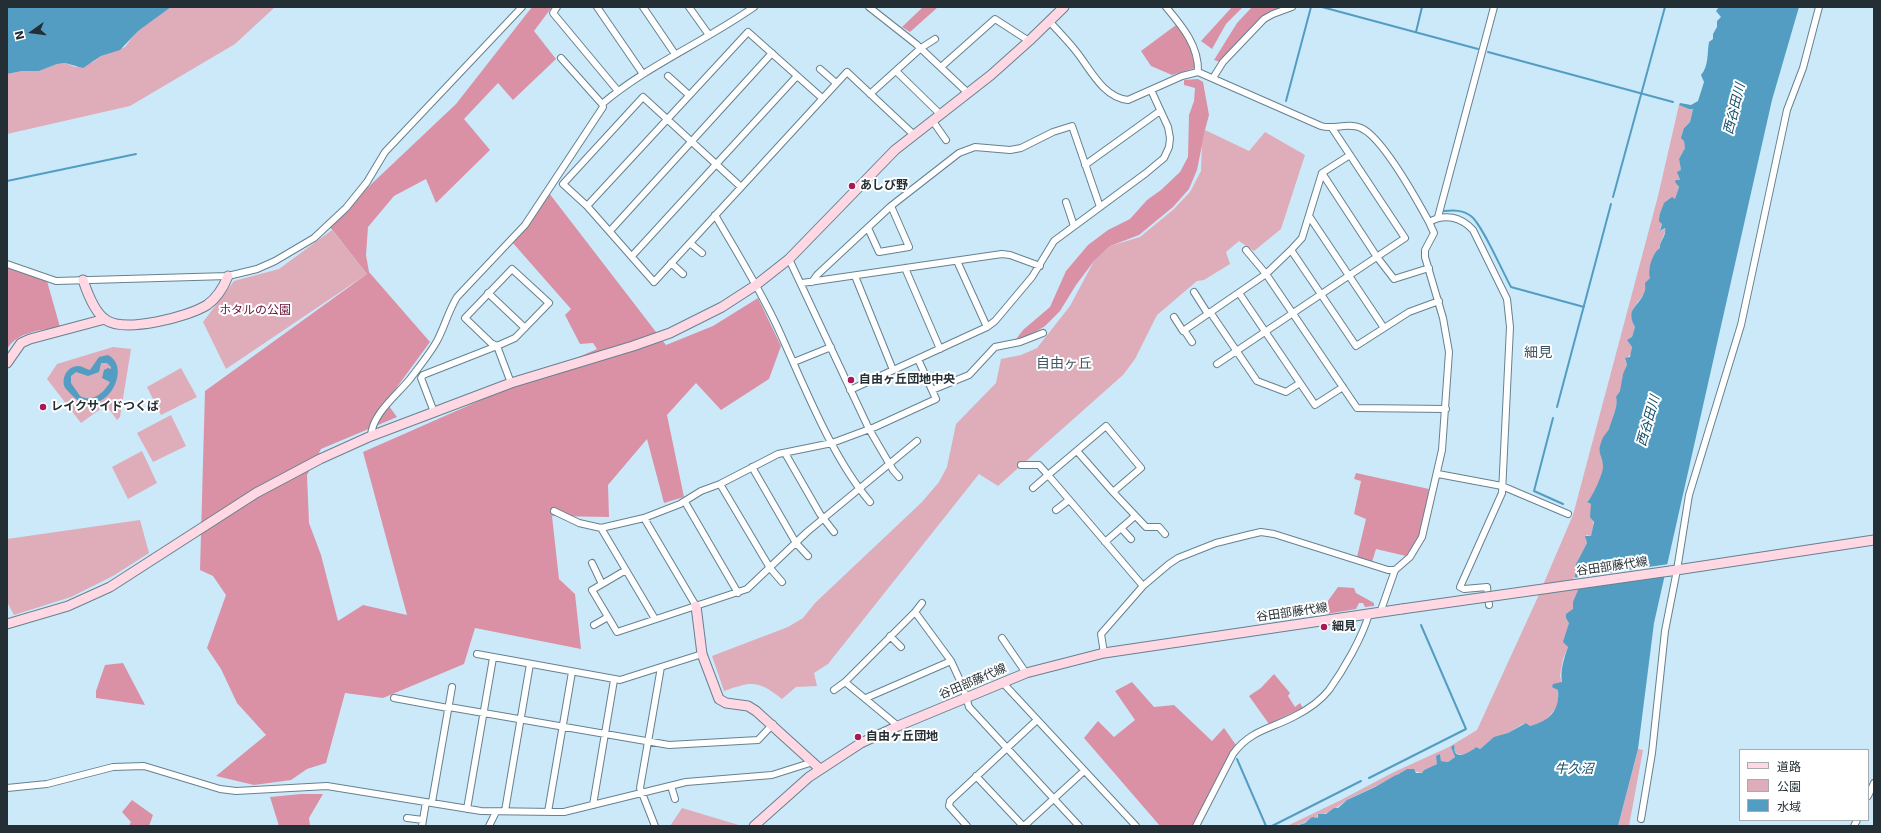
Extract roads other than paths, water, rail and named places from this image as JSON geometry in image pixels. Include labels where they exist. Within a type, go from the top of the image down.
[{"type":"street","points":[[7,264],[56,281],[228,276],[257,269],[275,261],[314,238],[327,226],[362,188],[385,152],[511,15],[522,7]]},
{"type":"street","points":[[557,7],[553,13],[618,91]]},
{"type":"street","points":[[597,7],[643,74]]},
{"type":"street","points":[[643,7],[675,54]]},
{"type":"street","points":[[689,7],[709,35]]},
{"type":"street","points":[[371,436],[371,428],[379,416],[410,379],[438,340],[449,310],[457,297],[526,225],[603,107],[602,104],[643,74],[675,54],[731,23],[754,7]]},
{"type":"street","points":[[868,7],[922,48],[968,93]]},
{"type":"street","points":[[7,624],[68,606],[110,587],[256,493],[320,459],[371,436],[511,383],[633,346],[670,333],[704,316],[756,285],[790,259],[812,238],[875,169],[913,134],[968,93],[1029,41],[1064,7]]},
{"type":"street","points":[[1166,7],[1184,29],[1194,48],[1198,72]]},
{"type":"street","points":[[1214,78],[1223,62],[1264,19],[1292,7]]},
{"type":"street","points":[[1438,217],[1494,7]]},
{"type":"street","points":[[1641,819],[1652,753],[1665,631],[1674,570],[1689,495],[1741,325],[1787,110],[1803,68],[1819,7]]},
{"type":"street","points":[[941,67],[995,19],[1029,41]]},
{"type":"street","points":[[1050,22],[1075,50],[1104,88],[1121,99],[1128,100],[1182,76],[1198,72],[1316,124],[1332,128],[1349,125],[1359,127],[1376,139],[1429,222],[1434,233],[1426,250],[1425,257],[1439,301],[1449,352],[1442,450],[1438,474],[1434,484],[1422,537],[1410,557],[1395,570],[1380,612]]},
{"type":"street","points":[[587,206],[748,32],[822,98]]},
{"type":"street","points":[[870,94],[922,48],[935,39]]},
{"type":"street","points":[[610,231],[772,53]]},
{"type":"street","points":[[561,58],[602,104]]},
{"type":"street","points":[[820,69],[836,83]]},
{"type":"street","points":[[896,71],[940,114]]},
{"type":"street","points":[[741,187],[643,97],[563,184],[587,206],[654,282],[671,263],[690,243],[846,72],[913,134]]},
{"type":"street","points":[[668,76],[690,94]]},
{"type":"street","points":[[632,256],[797,76]]},
{"type":"street","points":[[850,390],[987,327],[995,320],[1040,266],[1054,242],[1156,165],[1168,152],[1170,138],[1168,128],[1151,90]]},
{"type":"street","points":[[1085,165],[1160,111]]},
{"type":"street","points":[[932,120],[946,140]]},
{"type":"street","points":[[812,282],[817,275],[891,206],[946,162],[964,150],[975,147],[1010,150],[1022,148],[1053,132],[1072,126],[1100,207]]},
{"type":"street","points":[[1217,364],[1405,238],[1332,128]]},
{"type":"street","points":[[1184,330],[1266,274],[1291,250],[1302,238],[1322,173],[1350,155]]},
{"type":"street","points":[[1322,173],[1377,257],[1394,279],[1429,268]]},
{"type":"street","points":[[1066,202],[1074,226]]},
{"type":"street","points":[[868,228],[879,252],[909,247],[891,206]]},
{"type":"street","points":[[715,215],[756,285],[832,443],[859,489],[870,502]]},
{"type":"street","points":[[1309,216],[1384,328]]},
{"type":"street","points":[[1429,222],[1438,217],[1458,219],[1468,224],[1473,230],[1508,304],[1510,327],[1502,493],[1460,587],[1464,589],[1487,587],[1489,605]]},
{"type":"street","points":[[690,243],[702,253]]},
{"type":"street","points":[[1246,250],[1266,274],[1357,408],[1446,409]]},
{"type":"street","points":[[1291,250],[1356,346],[1408,312],[1439,301]]},
{"type":"street","points":[[802,283],[1007,254],[1040,266]]},
{"type":"street","points":[[790,259],[869,429],[889,465],[899,477]]},
{"type":"street","points":[[957,261],[987,327]]},
{"type":"street","points":[[671,263],[683,274]]},
{"type":"street","points":[[905,268],[940,349]]},
{"type":"street","points":[[434,412],[421,378],[423,374],[497,346],[515,338],[549,303],[512,269],[465,318],[497,346],[511,383]]},
{"type":"street","points":[[83,280],[98,310],[105,319],[113,323],[145,324],[198,310],[213,300],[224,285],[228,276]]},
{"type":"street","points":[[855,276],[893,370]]},
{"type":"street","points":[[1194,292],[1257,380],[1286,392],[1300,383]]},
{"type":"street","points":[[488,293],[525,328]]},
{"type":"street","points":[[1239,293],[1315,405],[1343,387]]},
{"type":"street","points":[[1174,317],[1192,342]]},
{"type":"street","points":[[7,363],[21,343],[30,339],[105,319]]},
{"type":"street","points":[[932,390],[969,376],[995,348],[1020,342],[1043,333]]},
{"type":"street","points":[[794,362],[831,347]]},
{"type":"street","points":[[554,511],[579,523],[601,528],[644,518],[685,502],[701,492],[785,452],[832,443],[869,429],[936,399],[918,359]]},
{"type":"street","points":[[1033,488],[1106,426],[1141,468],[1112,492]]},
{"type":"street","points":[[626,570],[592,590],[617,632],[738,593],[747,589],[796,543],[917,441]]},
{"type":"street","points":[[1077,451],[1112,492],[1146,527],[1159,527],[1165,534]]},
{"type":"street","points":[[785,452],[834,532]]},
{"type":"street","points":[[1022,465],[1039,465],[1144,586]]},
{"type":"street","points":[[752,467],[796,543],[808,556]]},
{"type":"street","points":[[1438,474],[1502,486],[1568,514]]},
{"type":"street","points":[[720,484],[770,568],[782,582]]},
{"type":"street","points":[[1056,510],[1070,500]]},
{"type":"street","points":[[685,502],[738,593]]},
{"type":"street","points":[[1105,542],[1135,516]]},
{"type":"street","points":[[644,518],[696,606],[702,654],[719,699],[726,703],[748,706],[773,724],[820,769]]},
{"type":"street","points":[[601,528],[655,619]]},
{"type":"street","points":[[1121,528],[1131,539]]},
{"type":"street","points":[[1104,653],[1102,634],[1144,586],[1169,564],[1190,553],[1216,543],[1261,532],[1274,534],[1388,570],[1395,570]]},
{"type":"street","name":"谷田部藤代線","points":[[754,826],[790,793],[820,769],[861,743],[1026,673],[1104,653],[1874,540]]},
{"type":"street","points":[[592,563],[602,584]]},
{"type":"street","points":[[834,690],[845,682],[915,612],[922,603]]},
{"type":"street","points":[[915,612],[951,661],[969,707],[1079,826]]},
{"type":"street","points":[[1196,826],[1239,745],[1258,731],[1286,721],[1305,711],[1328,691],[1366,626],[1370,614]]},
{"type":"street","points":[[594,625],[608,617]]},
{"type":"street","points":[[890,636],[901,647]]},
{"type":"street","points":[[1002,638],[1026,673]]},
{"type":"street","points":[[476,654],[620,680],[702,654]]},
{"type":"street","points":[[467,809],[493,658]]},
{"type":"street","points":[[866,698],[951,661]]},
{"type":"street","points":[[505,812],[530,664]]},
{"type":"street","points":[[655,826],[640,788],[661,667]]},
{"type":"street","points":[[548,812],[572,672]]},
{"type":"street","points":[[593,805],[614,680]]},
{"type":"street","points":[[845,682],[898,726]]},
{"type":"street","points":[[1003,682],[1136,826]]},
{"type":"street","points":[[407,818],[423,823],[429,802],[452,687]]},
{"type":"street","points":[[394,698],[669,745],[758,740],[773,724]]},
{"type":"street","points":[[968,826],[949,806],[950,800],[1037,720]]},
{"type":"street","points":[[7,788],[47,784],[113,767],[144,766],[220,789],[236,791],[327,786],[467,809],[496,812],[564,812],[686,782],[772,775],[814,762]]},
{"type":"street","points":[[976,776],[1024,826],[1084,771]]},
{"type":"street","points":[[1869,794],[1874,783]]},
{"type":"street","points":[[671,786],[675,799]]},
{"type":"street","points":[[489,826],[496,812]]},
{"type":"water","points":[[7,7],[171,7],[138,31],[120,50],[101,56],[83,68],[65,63],[57,64],[39,71],[22,71],[7,74]]},
{"type":"water","name":"牛久沼","points":[[1719,7],[1799,7],[1772,100],[1654,623],[1638,749],[1618,826],[1296,826],[1305,823],[1312,817],[1318,818],[1318,814],[1326,814],[1334,808],[1338,808],[1347,800],[1375,787],[1407,769],[1414,769],[1416,773],[1422,773],[1424,770],[1437,764],[1436,756],[1440,754],[1441,761],[1448,762],[1455,757],[1451,747],[1454,745],[1455,752],[1457,754],[1466,754],[1476,747],[1480,749],[1494,737],[1508,733],[1526,723],[1530,726],[1543,721],[1552,714],[1555,709],[1558,690],[1552,687],[1553,684],[1562,682],[1562,669],[1568,647],[1563,642],[1569,623],[1566,618],[1566,614],[1573,609],[1573,602],[1578,590],[1575,576],[1576,564],[1587,543],[1585,536],[1591,536],[1594,522],[1590,517],[1591,504],[1587,502],[1594,491],[1603,470],[1600,445],[1603,437],[1609,429],[1614,413],[1617,400],[1616,397],[1620,391],[1623,374],[1627,365],[1625,358],[1630,357],[1632,347],[1627,340],[1632,337],[1635,327],[1631,316],[1632,312],[1645,292],[1645,283],[1650,278],[1649,270],[1651,262],[1655,253],[1660,248],[1665,234],[1665,228],[1660,231],[1662,224],[1659,221],[1660,214],[1664,203],[1672,197],[1675,199],[1679,187],[1675,182],[1676,180],[1680,180],[1677,172],[1681,170],[1679,159],[1685,148],[1684,141],[1681,138],[1684,128],[1690,122],[1693,109],[1679,105],[1680,103],[1691,105],[1698,101],[1704,82],[1701,75],[1707,64],[1709,42],[1713,39],[1713,34],[1717,27],[1717,21],[1721,17],[1716,11]]},
{"type":"water","points":[[108,355],[113,359],[118,369],[118,375],[111,392],[105,398],[96,403],[84,406],[64,386],[65,374],[70,368],[80,366],[90,370],[99,357]],"holes":[[[101,363],[107,363],[111,369],[108,368],[104,370],[102,378],[110,382],[104,390],[93,398],[84,398],[80,396],[71,383],[71,376],[76,372],[88,376],[99,372]]]},
{"type":"waterway","points":[[1286,101],[1311,7]]},
{"type":"waterway","points":[[1322,7],[1478,49]]},
{"type":"waterway","points":[[1416,32],[1422,7]]},
{"type":"waterway","points":[[1613,197],[1665,7]]},
{"type":"waterway","points":[[1488,52],[1673,102]]},
{"type":"waterway","points":[[7,181],[136,154]]},
{"type":"waterway","points":[[1557,407],[1611,204]]},
{"type":"waterway","points":[[1444,211],[1462,212],[1468,214],[1476,221],[1511,287],[1584,307]]},
{"type":"waterway","points":[[1553,418],[1534,491],[1563,504]]},
{"type":"waterway","points":[[1369,778],[1466,729],[1421,625]]},
{"type":"waterway","points":[[1237,759],[1266,826]]},
{"type":"waterway","points":[[1272,826],[1361,781]]},
{"type":"place","name":"あしび野","points":[[852,186]]},
{"type":"place","name":"自由ヶ丘団地中央","points":[[851,380]]},
{"type":"place","name":"レイクサイドつくば","points":[[43,407]]},
{"type":"place","name":"細見","points":[[1324,627]]},
{"type":"place","name":"自由ヶ丘団地","points":[[858,737]]},
{"type":"district","name":"細見","points":[[1538,353]]},
{"type":"district","name":"自由ヶ丘","points":[[1064,364]]},
{"type":"water label","name":"西谷田川","points":[[1735,109]]},
{"type":"water label","name":"西谷田川","points":[[1649,421]]},
{"type":"park label","name":"ホタルの公園","points":[[255,311]]}]
